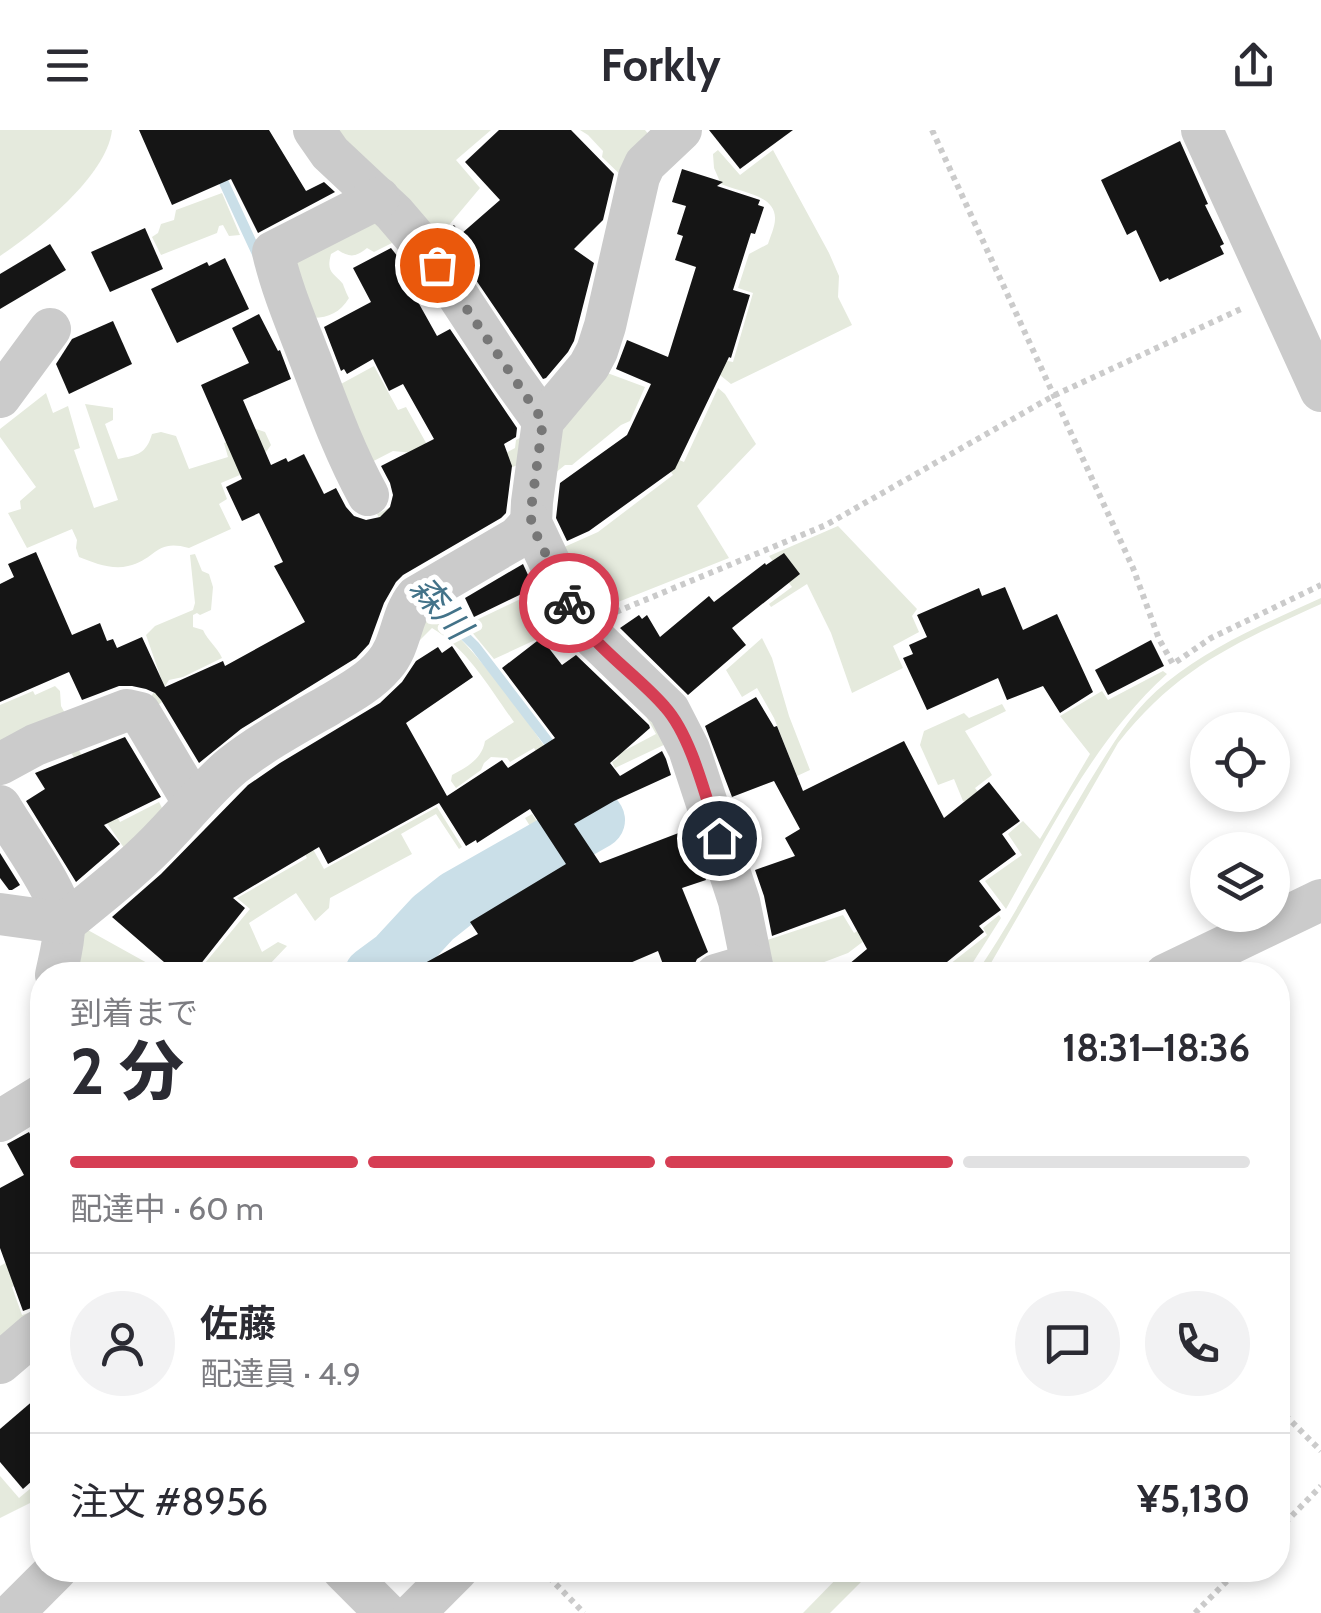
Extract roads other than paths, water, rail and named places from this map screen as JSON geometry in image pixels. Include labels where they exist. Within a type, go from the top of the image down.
[{"type":"street","points":[[314,130],[330,153],[414,236],[450,282],[543,421]]},
{"type":"street","points":[[681,130],[645,164],[634,192],[597,351],[543,421],[531,523],[574,614],[668,710],[690,750],[739,901],[740,962]]},
{"type":"street","points":[[1202,130],[1321,390]]},
{"type":"street","points":[[368,495],[334,422],[279,278],[274,252],[379,198]]},
{"type":"street","points":[[0,397],[50,330]]},
{"type":"street","points":[[0,914],[65,923],[136,864],[232,766],[358,688],[382,668],[394,652],[409,606],[423,592],[516,538],[531,523]]},
{"type":"street","points":[[0,764],[35,745],[128,710],[140,713],[193,802]]},
{"type":"street","points":[[0,806],[44,874],[65,923],[58,962]]},
{"type":"street","points":[[1192,962],[1321,900]]},
{"type":"street","points":[[0,1121],[30,1103]]},
{"type":"street","points":[[0,1363],[30,1337]]},
{"type":"street","points":[[12,1613],[44,1582]]},
{"type":"street","points":[[355,1582],[386,1613]]},
{"type":"street","points":[[414,1613],[445,1582]]},
{"type":"waterway","name":"森川","points":[[219,172],[258,256]]},
{"type":"waterway","name":"森川","points":[[429,601],[475,646],[556,752]]},
{"type":"waterway","name":"森川","points":[[391,962],[457,899],[596,820]]}]
